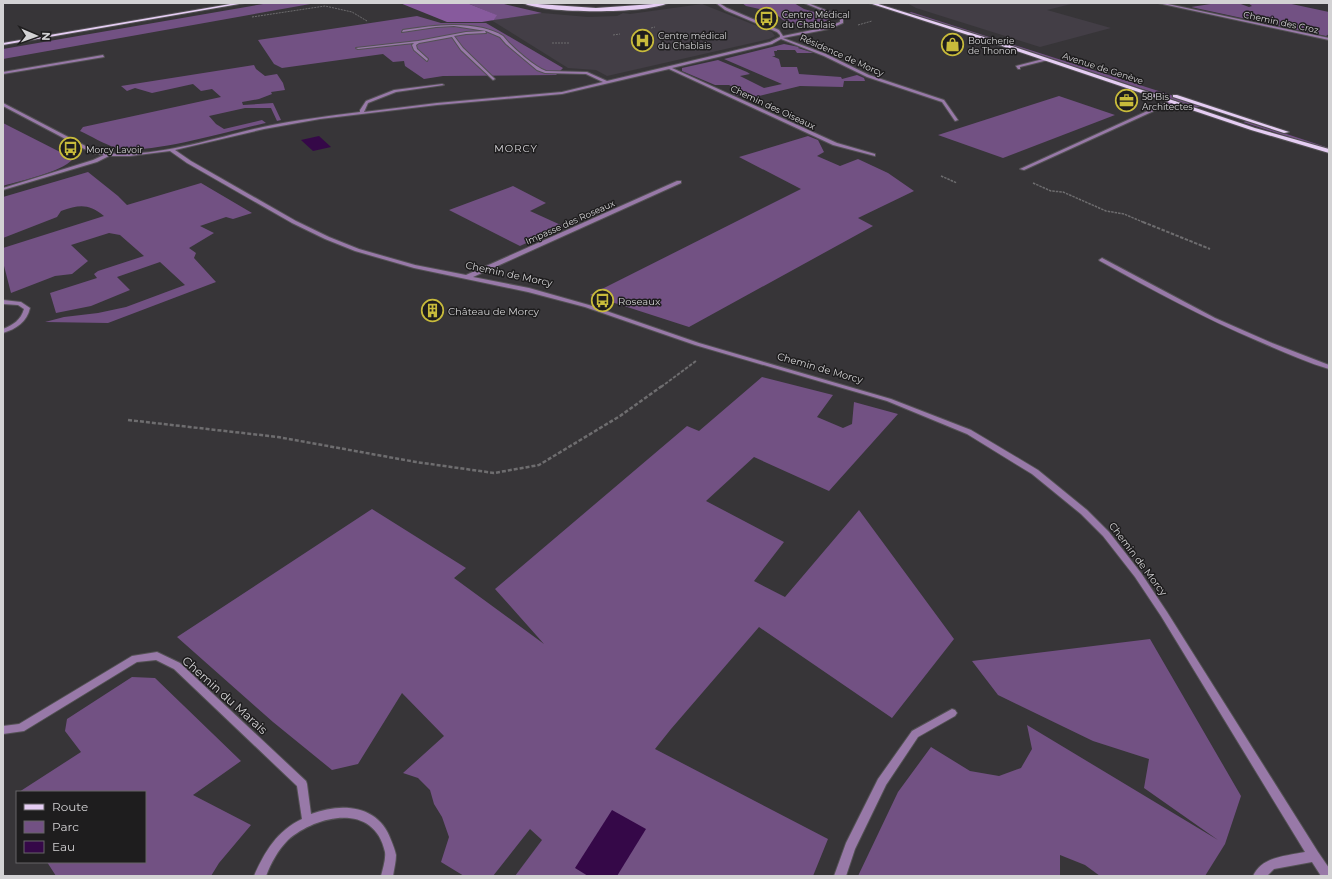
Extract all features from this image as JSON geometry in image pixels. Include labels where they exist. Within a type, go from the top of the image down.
[{"type":"main road","points":[[3,44],[243,3]]},
{"type":"main road","points":[[525,3],[566,9],[599,10],[634,8],[666,3]]},
{"type":"main road","name":"Avenue de Genève","points":[[871,3],[1046,59],[1202,112],[1329,151]]},
{"type":"main road","name":"Avenue de Genève","points":[[890,3],[1165,93],[1214,107],[1329,147]]},
{"type":"main road","points":[[1202,112],[1214,107]]},
{"type":"main road","points":[[1231,121],[1244,117]]},
{"type":"street","points":[[717,3],[726,10],[776,30],[781,38]]},
{"type":"street","points":[[3,104],[90,150],[108,155],[138,154],[171,150],[274,126],[362,113],[546,95],[771,43],[781,38],[828,28],[842,22],[842,18],[837,15],[804,3]]},
{"type":"street","name":"Chemin des Croz","points":[[1159,3],[1329,39]]},
{"type":"street","points":[[403,31],[457,24],[491,32],[504,38],[507,43],[538,70],[545,72],[587,73],[606,82]]},
{"type":"street","points":[[358,48],[418,42],[453,37],[466,33],[491,32]]},
{"type":"street","points":[[453,37],[462,49],[493,78]]},
{"type":"street","name":"Résidence de Morcy","points":[[781,38],[825,55],[868,76],[943,101],[956,120]]},
{"type":"street","points":[[418,42],[414,45],[415,49],[427,60]]},
{"type":"street","points":[[3,73],[103,56]]},
{"type":"street","points":[[1019,68],[1018,66],[1046,59]]},
{"type":"street","name":"Chemin des Oiseaux","points":[[668,67],[835,144],[874,155]]},
{"type":"street","points":[[362,113],[362,110],[367,102],[382,96],[402,90],[442,84]]},
{"type":"street","points":[[1022,169],[1174,102]]},
{"type":"street","name":"Chemin de Morcy","points":[[171,150],[232,188],[294,222],[336,242],[395,261],[467,278],[529,290],[574,302],[712,349],[889,400],[969,432],[1035,472],[1084,512],[1106,534],[1138,575],[1328,876]]},
{"type":"street","points":[[3,189],[96,161],[108,155]]},
{"type":"street","name":"Impasse des Roseaux","points":[[467,278],[679,182]]},
{"type":"street","points":[[1102,260],[1188,307],[1296,356],[1329,367]]},
{"type":"street","points":[[3,302],[19,303],[27,308],[26,317],[3,331]]},
{"type":"street","name":"Chemin du Marais","points":[[3,730],[21,728],[135,658],[157,656],[176,666],[302,784],[307,820]]},
{"type":"street","points":[[840,876],[850,848],[882,782],[915,734],[952,713]]},
{"type":"street","points":[[260,876],[268,856],[285,836],[307,820],[336,811],[362,815],[382,829],[390,853],[387,876]]},
{"type":"street","points":[[1259,876],[1271,864],[1314,856]]},
{"type":"path","points":[[613,35],[620,34]]},
{"type":"path","points":[[552,44],[569,43]]},
{"type":"path","points":[[941,176],[957,183]]},
{"type":"path","points":[[1031,182],[1051,191],[1063,192],[1106,211],[1124,214],[1210,249]]},
{"type":"path","points":[[128,420],[278,438],[416,462],[494,472],[539,465],[620,416],[712,349]]},
{"type":"shaded area","points":[[400,3],[467,3],[497,15],[494,20],[482,22],[447,22]]},
{"type":"shaded area","points":[[907,3],[1075,3],[1047,10],[1111,28],[1040,47],[916,8]]},
{"type":"shaded area","name":"Centre médical du Chablais","points":[[702,4],[772,32],[775,36],[769,39],[607,76],[596,70],[568,68],[491,20],[542,13],[588,17],[617,16],[623,13],[630,14]]},
{"type":"green space","points":[[269,3],[316,3],[3,59],[3,49]]},
{"type":"green space","points":[[467,3],[500,3],[542,13],[494,20],[496,15]]},
{"type":"green space","points":[[742,3],[794,3],[804,9],[828,16],[829,19],[821,24],[797,25],[783,20],[773,12],[746,6]]},
{"type":"green space","points":[[1217,3],[1238,3],[1249,7],[1252,6],[1248,3],[1287,3],[1329,12],[1329,34],[1326,36],[1191,7]]},
{"type":"green space","points":[[911,12],[1196,103],[1201,107],[1192,107],[1161,95],[909,13]]},
{"type":"green space","points":[[417,16],[441,23],[486,23],[563,68],[556,75],[443,76],[424,79],[405,66],[404,61],[393,62],[383,54],[282,68],[274,64],[258,40]]},
{"type":"green space","points":[[784,44],[799,47],[798,48],[814,53],[797,53],[795,50],[774,51],[775,56],[772,56],[779,59],[781,67],[797,67],[799,74],[841,77],[842,79],[857,75],[864,78],[865,81],[844,81],[843,87],[800,86],[747,99],[733,94],[743,92],[729,85],[715,85],[682,71],[682,68],[718,60],[747,72],[750,74],[740,76],[764,88],[782,84],[724,59]]},
{"type":"green space","points":[[254,65],[256,69],[265,76],[277,74],[283,83],[285,90],[271,92],[272,94],[259,99],[242,102],[243,105],[273,103],[281,120],[277,121],[271,108],[245,108],[209,116],[216,124],[224,129],[262,120],[266,123],[190,141],[130,150],[116,148],[80,131],[83,127],[221,97],[212,89],[201,91],[193,84],[152,93],[135,88],[127,91],[121,86]]},
{"type":"green space","points":[[1059,96],[1115,115],[1003,158],[938,135]]},
{"type":"green space","points":[[1247,121],[1329,148],[1329,150],[1243,122]]},
{"type":"green space","points":[[3,123],[73,159],[67,164],[50,172],[3,186]]},
{"type":"green space","points":[[808,136],[818,140],[824,152],[817,156],[840,166],[858,159],[888,173],[914,191],[858,218],[873,226],[689,327],[590,295],[801,189],[739,157]]},
{"type":"green space","points":[[88,172],[127,205],[201,183],[252,213],[233,219],[226,217],[200,226],[214,233],[189,248],[196,253],[194,258],[216,282],[108,323],[45,322],[64,317],[98,313],[126,307],[185,285],[160,262],[117,277],[130,290],[91,306],[56,313],[50,293],[97,278],[94,274],[98,271],[144,256],[120,235],[109,233],[71,245],[88,261],[72,274],[55,276],[11,293],[3,262],[3,248],[104,216],[88,207],[73,207],[61,211],[57,217],[3,238],[3,197]]},
{"type":"green space","points":[[513,186],[546,203],[530,211],[563,226],[520,246],[449,210]]},
{"type":"green space","points":[[762,377],[833,395],[817,417],[843,428],[852,424],[854,402],[898,414],[829,491],[754,457],[706,501],[784,542],[754,581],[785,597],[859,510],[954,639],[892,718],[759,627],[655,749],[828,839],[813,876],[515,876],[542,840],[530,829],[493,876],[464,876],[441,862],[449,837],[442,817],[434,804],[430,790],[418,778],[403,773],[444,736],[402,693],[358,764],[332,770],[273,722],[177,637],[372,509],[466,568],[454,578],[544,644],[495,589],[687,426],[699,431]]},
{"type":"green space","points":[[1150,639],[1241,796],[1225,844],[1205,876],[1100,876],[1085,865],[1060,855],[1060,876],[858,876],[898,792],[931,747],[970,771],[999,776],[1021,768],[1032,749],[1027,725],[1218,840],[1144,788],[1149,759],[1093,741],[998,695],[972,661]]},
{"type":"green space","points":[[132,677],[155,678],[241,761],[193,795],[251,825],[219,863],[211,876],[56,876],[48,863],[146,863],[146,791],[21,791],[81,752],[65,731],[67,719]]},
{"type":"water","points":[[319,136],[331,147],[313,151],[301,140]]},
{"type":"water","points":[[612,810],[646,829],[617,876],[588,876],[575,868]]},
{"type":"place","name":"Centre Médical du Chablais","points":[[767,19]]},
{"type":"place","name":"Centre médical du Chablais","points":[[643,40]]},
{"type":"place","name":"Boucherie de Thonon","points":[[953,45]]},
{"type":"place","name":"58 Bis Architectes","points":[[1126,101]]},
{"type":"place","name":"Morcy Lavoir","points":[[70,149]]},
{"type":"place","name":"Roseaux","points":[[603,301]]},
{"type":"place","name":"Château de Morcy","points":[[433,311]]},
{"type":"district","name":"MORCY","points":[[516,148]]}]
